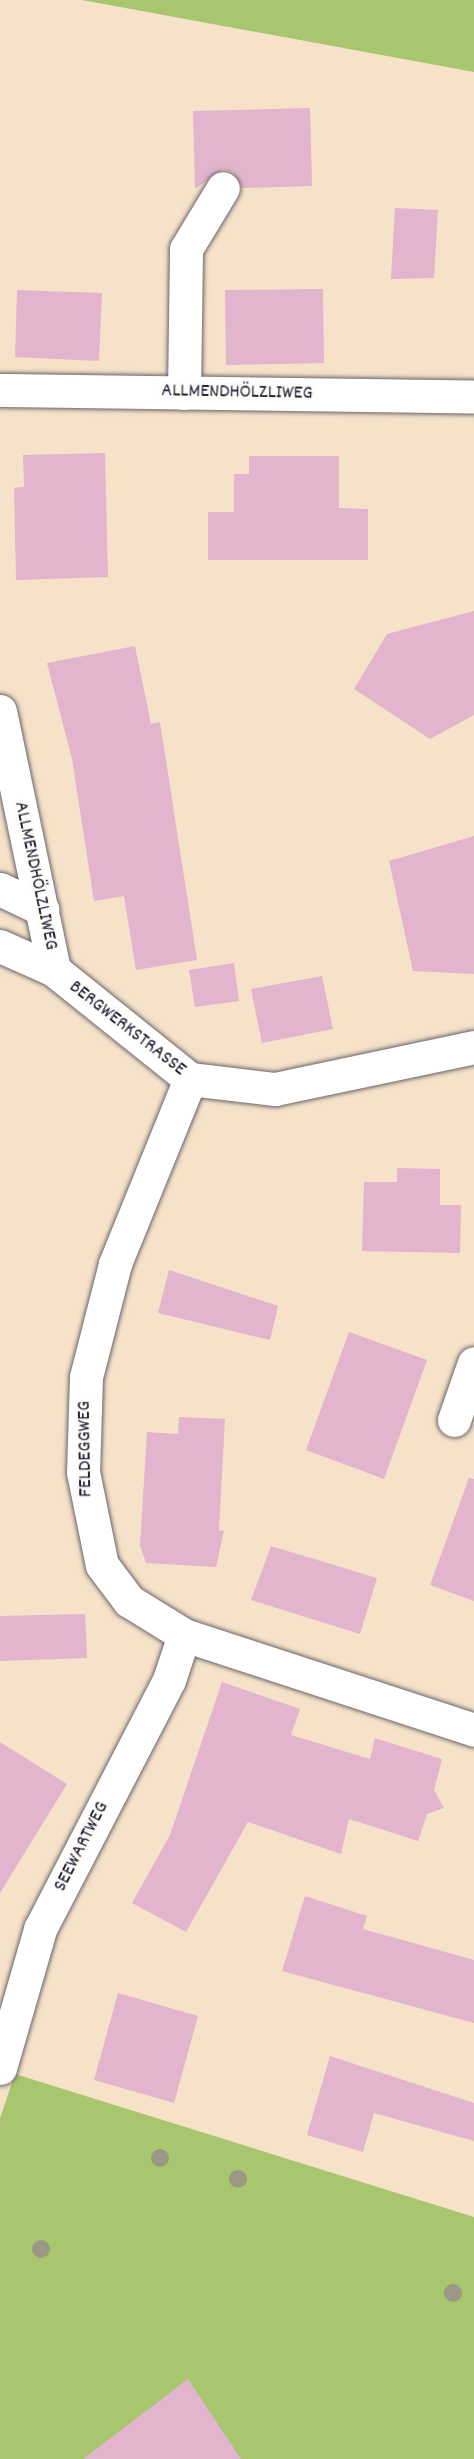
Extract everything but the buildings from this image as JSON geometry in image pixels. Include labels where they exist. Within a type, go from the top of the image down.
[{"type":"street","points":[[184,393],[186,249],[223,188]]},
{"type":"street","name":"ALLMENDHÖLZLIWEG","points":[[0,390],[474,397]]},
{"type":"street","name":"ALLMENDHÖLZLIWEG","points":[[0,711],[54,970]]},
{"type":"street","points":[[0,889],[42,909]]},
{"type":"street","name":"BERGWERKSTRASSE","points":[[0,946],[54,970],[190,1079],[274,1089],[474,1047]]},
{"type":"street","name":"FELDEGGWEG","points":[[190,1079],[115,1264],[86,1377],[83,1472],[102,1565],[129,1601],[184,1635],[474,1730]]},
{"type":"street","points":[[454,1420],[474,1363]]},
{"type":"street","name":"SEEWARTWEG","points":[[0,2068],[40,1929],[169,1680],[184,1635]]},
{"type":"green space","points":[[82,0],[474,0],[474,72]]},
{"type":"green space","points":[[15,2074],[474,2217],[474,2459],[0,2459],[0,2118]]}]
